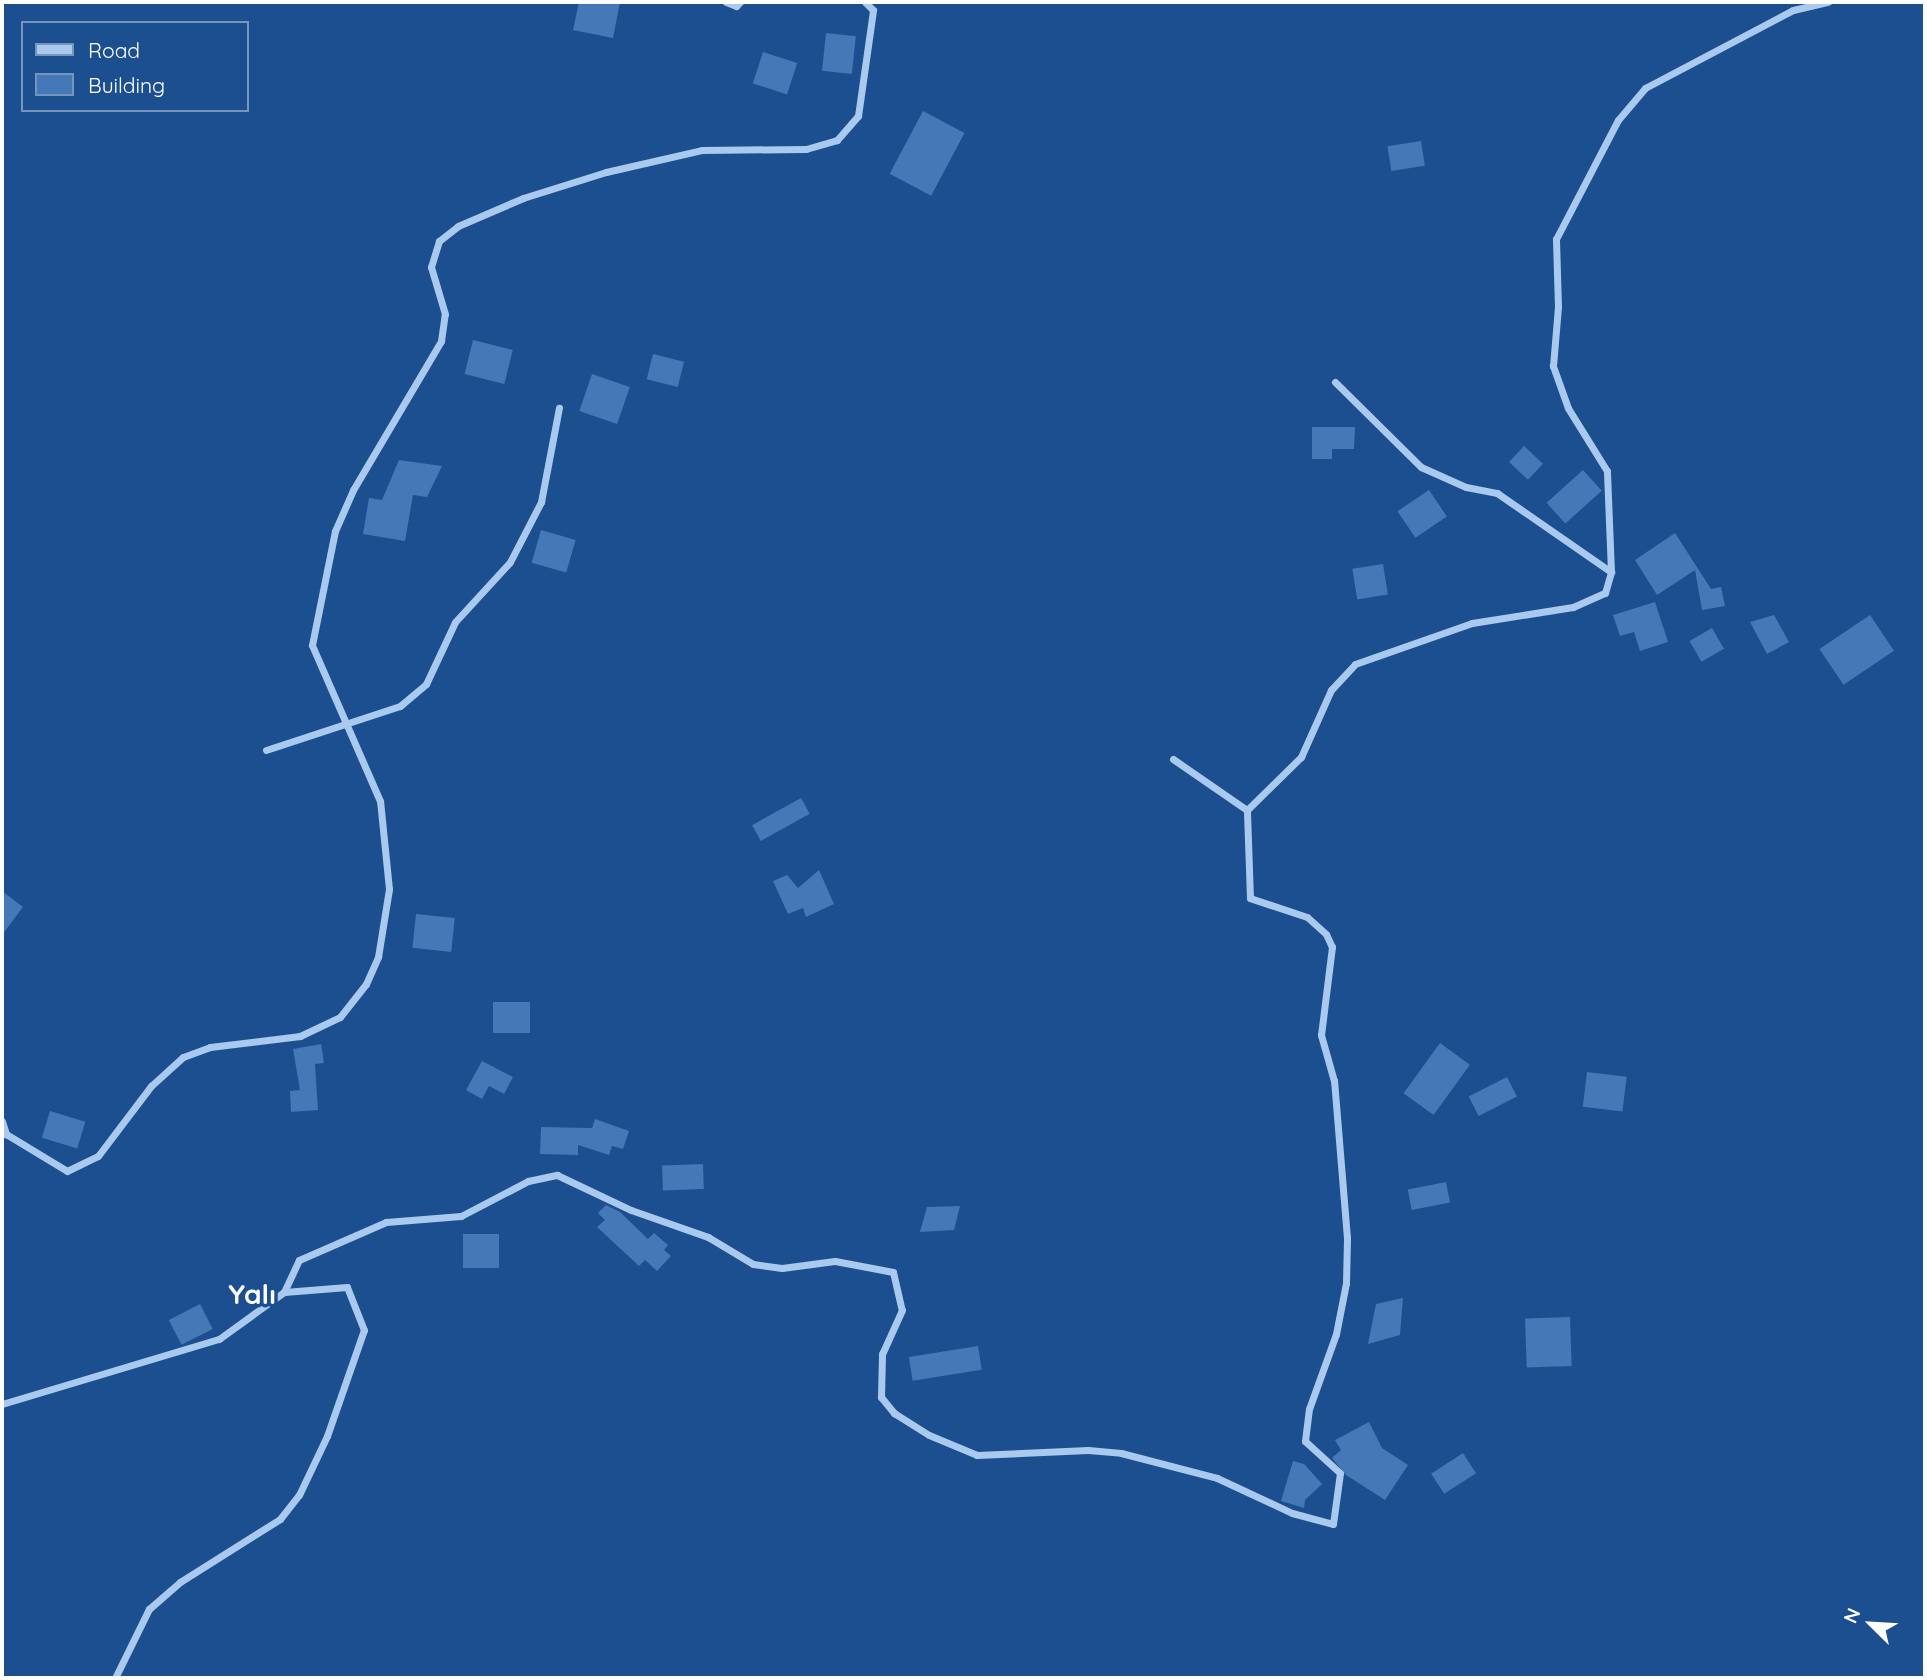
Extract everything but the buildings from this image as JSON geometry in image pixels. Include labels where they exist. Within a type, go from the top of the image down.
[{"type":"street","points":[[726,2],[736,6],[740,2]]},
{"type":"street","points":[[2,1121],[4,1136],[67,1171],[98,1156],[151,1086],[183,1057],[210,1047],[300,1036],[340,1017],[366,984],[378,957],[389,889],[380,801],[312,645],[335,531],[353,490],[441,341],[444,314],[430,267],[439,241],[458,226],[523,198],[606,172],[702,150],[806,149],[836,140],[858,116],[873,10],[865,2]]},
{"type":"street","points":[[2,1404],[219,1339],[284,1292],[299,1260],[386,1222],[461,1216],[528,1181],[557,1175],[631,1210],[708,1237],[753,1264],[782,1268],[835,1261],[893,1272],[902,1310],[882,1353],[881,1397],[894,1413],[929,1435],[977,1455],[1087,1450],[1121,1453],[1217,1478],[1292,1513],[1333,1524],[1340,1473],[1305,1441],[1309,1409],[1336,1334],[1346,1283],[1347,1238],[1334,1081],[1321,1035],[1332,947],[1326,934],[1307,917],[1250,898],[1247,810],[1301,757],[1331,690],[1355,664],[1472,623],[1573,607],[1605,593],[1611,572],[1607,471],[1568,408],[1553,366],[1558,307],[1556,240],[1618,120],[1645,88],[1793,10],[1828,2]]},
{"type":"street","points":[[1335,382],[1421,467],[1466,487],[1497,494],[1611,572]]},
{"type":"street","points":[[266,750],[400,706],[426,684],[455,622],[510,562],[541,502],[559,408]]},
{"type":"street","points":[[1173,759],[1247,810]]},
{"type":"street","points":[[115,1678],[149,1609],[180,1582],[280,1519],[299,1495],[327,1436],[364,1330],[346,1287],[284,1292]]},
{"type":"district","name":"Yalı","points":[[252,1294]]}]
